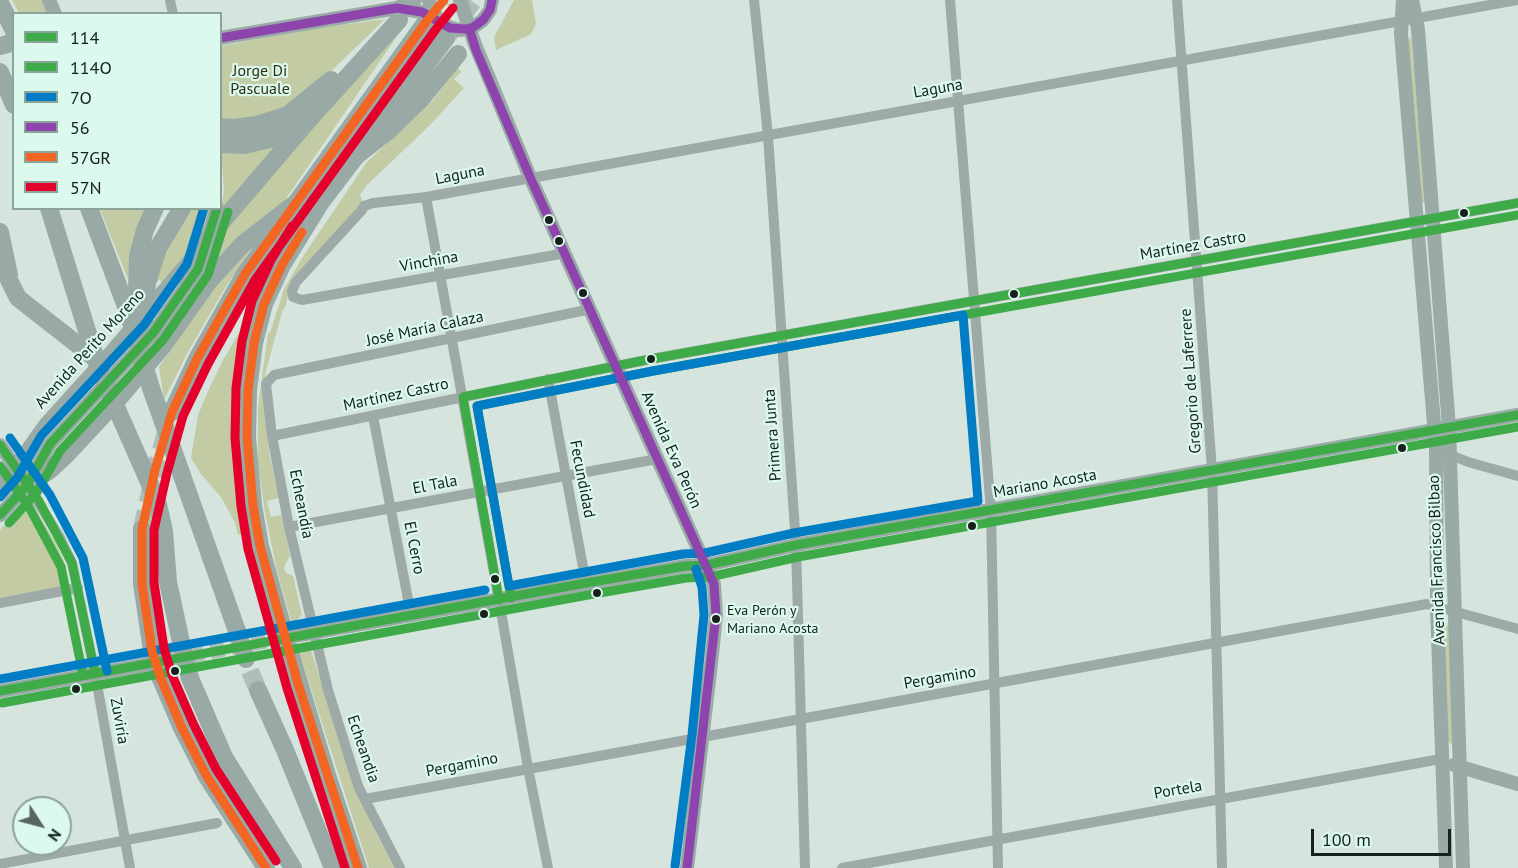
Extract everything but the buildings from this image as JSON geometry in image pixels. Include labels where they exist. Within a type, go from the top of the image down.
[{"type":"highway","points":[[0,3],[9,29]]},
{"type":"highway","points":[[208,238],[377,43],[398,14]]},
{"type":"highway","points":[[172,412],[196,359],[245,274],[432,21]]},
{"type":"highway","points":[[358,868],[333,796],[289,638],[260,546],[253,506],[247,436],[248,390],[254,343],[264,304],[282,265],[321,202],[446,38]]},
{"type":"highway","points":[[222,127],[256,126],[288,115],[377,43]]},
{"type":"highway","points":[[27,485],[50,470],[65,456],[119,398],[162,347],[208,281],[243,244],[387,132],[421,99],[458,54]]},
{"type":"highway","points":[[0,71],[12,100]]},
{"type":"highway","points":[[222,144],[244,145],[274,138],[312,116]]},
{"type":"highway","points":[[50,210],[96,360],[157,500],[164,531],[173,612],[190,678],[224,757],[292,868]]},
{"type":"highway","points":[[90,210],[137,296],[142,327],[142,356]]},
{"type":"highway","points":[[154,210],[145,230],[138,256],[137,296],[142,356],[151,388],[248,665]]},
{"type":"highway","points":[[137,296],[158,248],[181,210]]},
{"type":"highway","points":[[0,232],[10,279]]},
{"type":"highway","points":[[0,262],[18,298],[96,360]]},
{"type":"highway","points":[[142,529],[142,585],[151,658],[206,775],[266,868]]},
{"type":"highway","points":[[258,690],[333,868]]},
{"type":"street","points":[[398,14],[415,0]]},
{"type":"street","points":[[429,0],[432,21]]},
{"type":"street","name":"Avenida Eva Perón","points":[[460,0],[474,42],[530,177],[714,584],[716,615],[704,736],[687,868]]},
{"type":"street","points":[[222,38],[422,12],[432,21],[454,29],[469,28],[478,25],[487,16],[492,0]]},
{"type":"street","name":"Primera Junta","points":[[754,0],[768,136],[796,546],[805,868]]},
{"type":"street","points":[[950,0],[991,511],[999,868]]},
{"type":"street","name":"Gregorio de Laferrere","points":[[1177,0],[1212,470],[1222,868]]},
{"type":"street","name":"Avenida Francisco Bilbao","points":[[1402,0],[1409,19],[1418,28],[1451,455],[1463,868]]},
{"type":"street","name":"Avenida Francisco Bilbao","points":[[1412,0],[1409,19],[1401,34],[1436,447],[1437,607],[1446,868]]},
{"type":"street","name":"Laguna","points":[[297,300],[293,297],[292,291],[296,282],[364,206],[373,203],[426,197],[1517,0]]},
{"type":"street","points":[[426,197],[548,868]]},
{"type":"street","name":"Martínez Castro","points":[[272,436],[548,379],[1518,203]]},
{"type":"street","points":[[0,514],[27,485],[50,444],[153,333],[198,269],[216,210]]},
{"type":"street","name":"Avenida Perito Moreno","points":[[0,484],[45,425],[208,238]]},
{"type":"street","name":"Vinchina","points":[[297,300],[566,253]]},
{"type":"street","name":"José María Calaza","points":[[267,380],[274,375],[591,309]]},
{"type":"street","name":"Fecundidad","points":[[548,379],[586,584]]},
{"type":"street","name":"Echeandía","points":[[267,380],[272,436],[289,527],[314,633]]},
{"type":"street","name":"Mariano Acosta","points":[[289,638],[685,566],[707,565],[796,546],[1518,415]]},
{"type":"street","name":"El Cerro","points":[[373,416],[411,615]]},
{"type":"street","points":[[0,445],[27,485]]},
{"type":"street","points":[[1436,447],[1468,462],[1518,476]]},
{"type":"street","name":"El Tala","points":[[289,527],[657,459]]},
{"type":"street","name":"Zuviría","points":[[27,485],[72,563],[95,673],[130,868]]},
{"type":"street","points":[[0,603],[78,588]]},
{"type":"street","name":"Pergamino","points":[[365,799],[1427,604],[1518,629]]},
{"type":"street","name":"Echeandia","points":[[314,633],[344,744],[358,786],[400,868]]},
{"type":"street","points":[[0,691],[95,673],[151,658]]},
{"type":"street","name":"Portela","points":[[842,868],[1435,760],[1518,784]]},
{"type":"street","points":[[0,864],[217,823]]},
{"type":"green space","points":[[12,0],[45,0],[52,12],[18,12]]},
{"type":"green space","points":[[514,0],[532,0],[536,24],[531,34],[496,50],[494,37]]},
{"type":"green space","name":"Jorge Di Pascuale","points":[[385,19],[319,83],[273,115],[222,122],[222,46],[311,29]]},
{"type":"green space","points":[[406,23],[225,288],[188,352],[164,400],[159,367],[175,344],[153,347],[153,343],[201,275],[213,239]]},
{"type":"green space","points":[[1411,38],[1426,202],[1424,203],[1422,202],[1408,39]]},
{"type":"green space","points":[[458,67],[461,72],[454,79],[464,88],[430,125],[366,186],[360,195],[363,202],[289,288],[265,382],[269,453],[279,498],[267,501],[271,517],[282,515],[290,556],[284,567],[285,572],[293,576],[302,615],[292,624],[277,571],[258,463],[258,408],[268,333],[270,333],[284,289],[302,258],[366,163],[432,101]]},
{"type":"green space","points":[[280,140],[220,214],[224,192],[222,148]]},
{"type":"green space","points":[[100,210],[149,210],[129,282]]},
{"type":"green space","points":[[187,210],[211,210],[202,239],[163,283],[159,280],[152,288],[154,276]]},
{"type":"green space","points":[[257,302],[242,365],[239,389],[239,464],[248,531],[238,535],[235,523],[221,497],[201,474],[191,458],[198,415],[209,389]]},
{"type":"green space","points":[[28,506],[35,510],[55,541],[66,566],[67,580],[64,586],[0,598],[0,530],[22,507]]},
{"type":"green space","points":[[1450,625],[1454,743],[1452,744],[1447,742],[1443,629]]},
{"type":"green space","points":[[297,646],[308,647],[312,653],[353,787],[366,805],[376,833],[394,868],[369,868]]},
{"type":"tunnel","points":[[426,22],[444,0]]},
{"type":"tunnel","points":[[446,38],[474,0]]},
{"type":"tunnel","points":[[142,529],[155,470],[169,423]]},
{"type":"tunnel","points":[[149,664],[294,636]]},
{"type":"tunnel","points":[[250,671],[258,690]]},
{"type":"transit line","name":"57GR","points":[[266,868],[206,775],[161,679],[152,651],[142,584],[142,529],[155,470],[172,412],[217,323],[245,274],[444,0]]},
{"type":"transit line","name":"56","points":[[222,38],[397,8],[422,12],[450,28],[465,29],[472,28],[483,20],[490,10],[492,0]]},
{"type":"transit line","name":"57N","points":[[276,861],[216,769],[172,675],[164,648],[154,583],[154,530],[183,416],[208,364],[255,280],[453,8]]},
{"type":"transit line","name":"56","points":[[469,28],[476,50],[530,177],[714,584],[716,615],[687,868]]},
{"type":"transit line","name":"114","points":[[499,600],[463,397],[651,359],[1518,203]]},
{"type":"transit line","name":"7O","points":[[0,497],[17,478],[41,436],[144,325],[187,264],[203,210]]},
{"type":"transit line","name":"114","points":[[0,515],[27,485],[50,444],[153,333],[198,269],[216,210]]},
{"type":"transit line","name":"114O","points":[[9,523],[37,492],[60,451],[163,340],[208,275],[228,212]]},
{"type":"transit line","name":"114O","points":[[511,598],[477,406],[653,371],[1518,215]]},
{"type":"transit line","name":"57N","points":[[292,226],[271,260],[252,301],[242,341],[236,388],[235,438],[241,506],[248,549],[287,688],[345,868]]},
{"type":"transit line","name":"57GR","points":[[302,232],[282,265],[264,304],[254,343],[248,390],[247,437],[253,505],[260,546],[298,684],[358,868]]},
{"type":"transit line","name":"7O","points":[[963,315],[978,501],[794,533],[705,553],[683,554],[509,586],[477,406],[653,371],[963,315]]},
{"type":"transit line","name":"114","points":[[0,691],[586,583],[685,566],[707,565],[796,545],[1518,415]]},
{"type":"transit line","name":"114O","points":[[2,703],[588,595],[686,578],[710,577],[798,557],[1518,427]]},
{"type":"transit line","name":"7O","points":[[10,438],[50,495],[83,558],[107,671]]},
{"type":"transit line","name":"114","points":[[0,445],[39,501],[72,563],[95,673]]},
{"type":"transit line","name":"114O","points":[[0,466],[29,507],[61,567],[83,675]]},
{"type":"transit line","name":"7O","points":[[675,866],[692,735],[704,615],[702,587],[696,569]]},
{"type":"transit line","name":"7O","points":[[0,679],[485,590]]},
{"type":"place","name":"Eva Perón y Mariano Acosta","points":[[716,619]]}]
